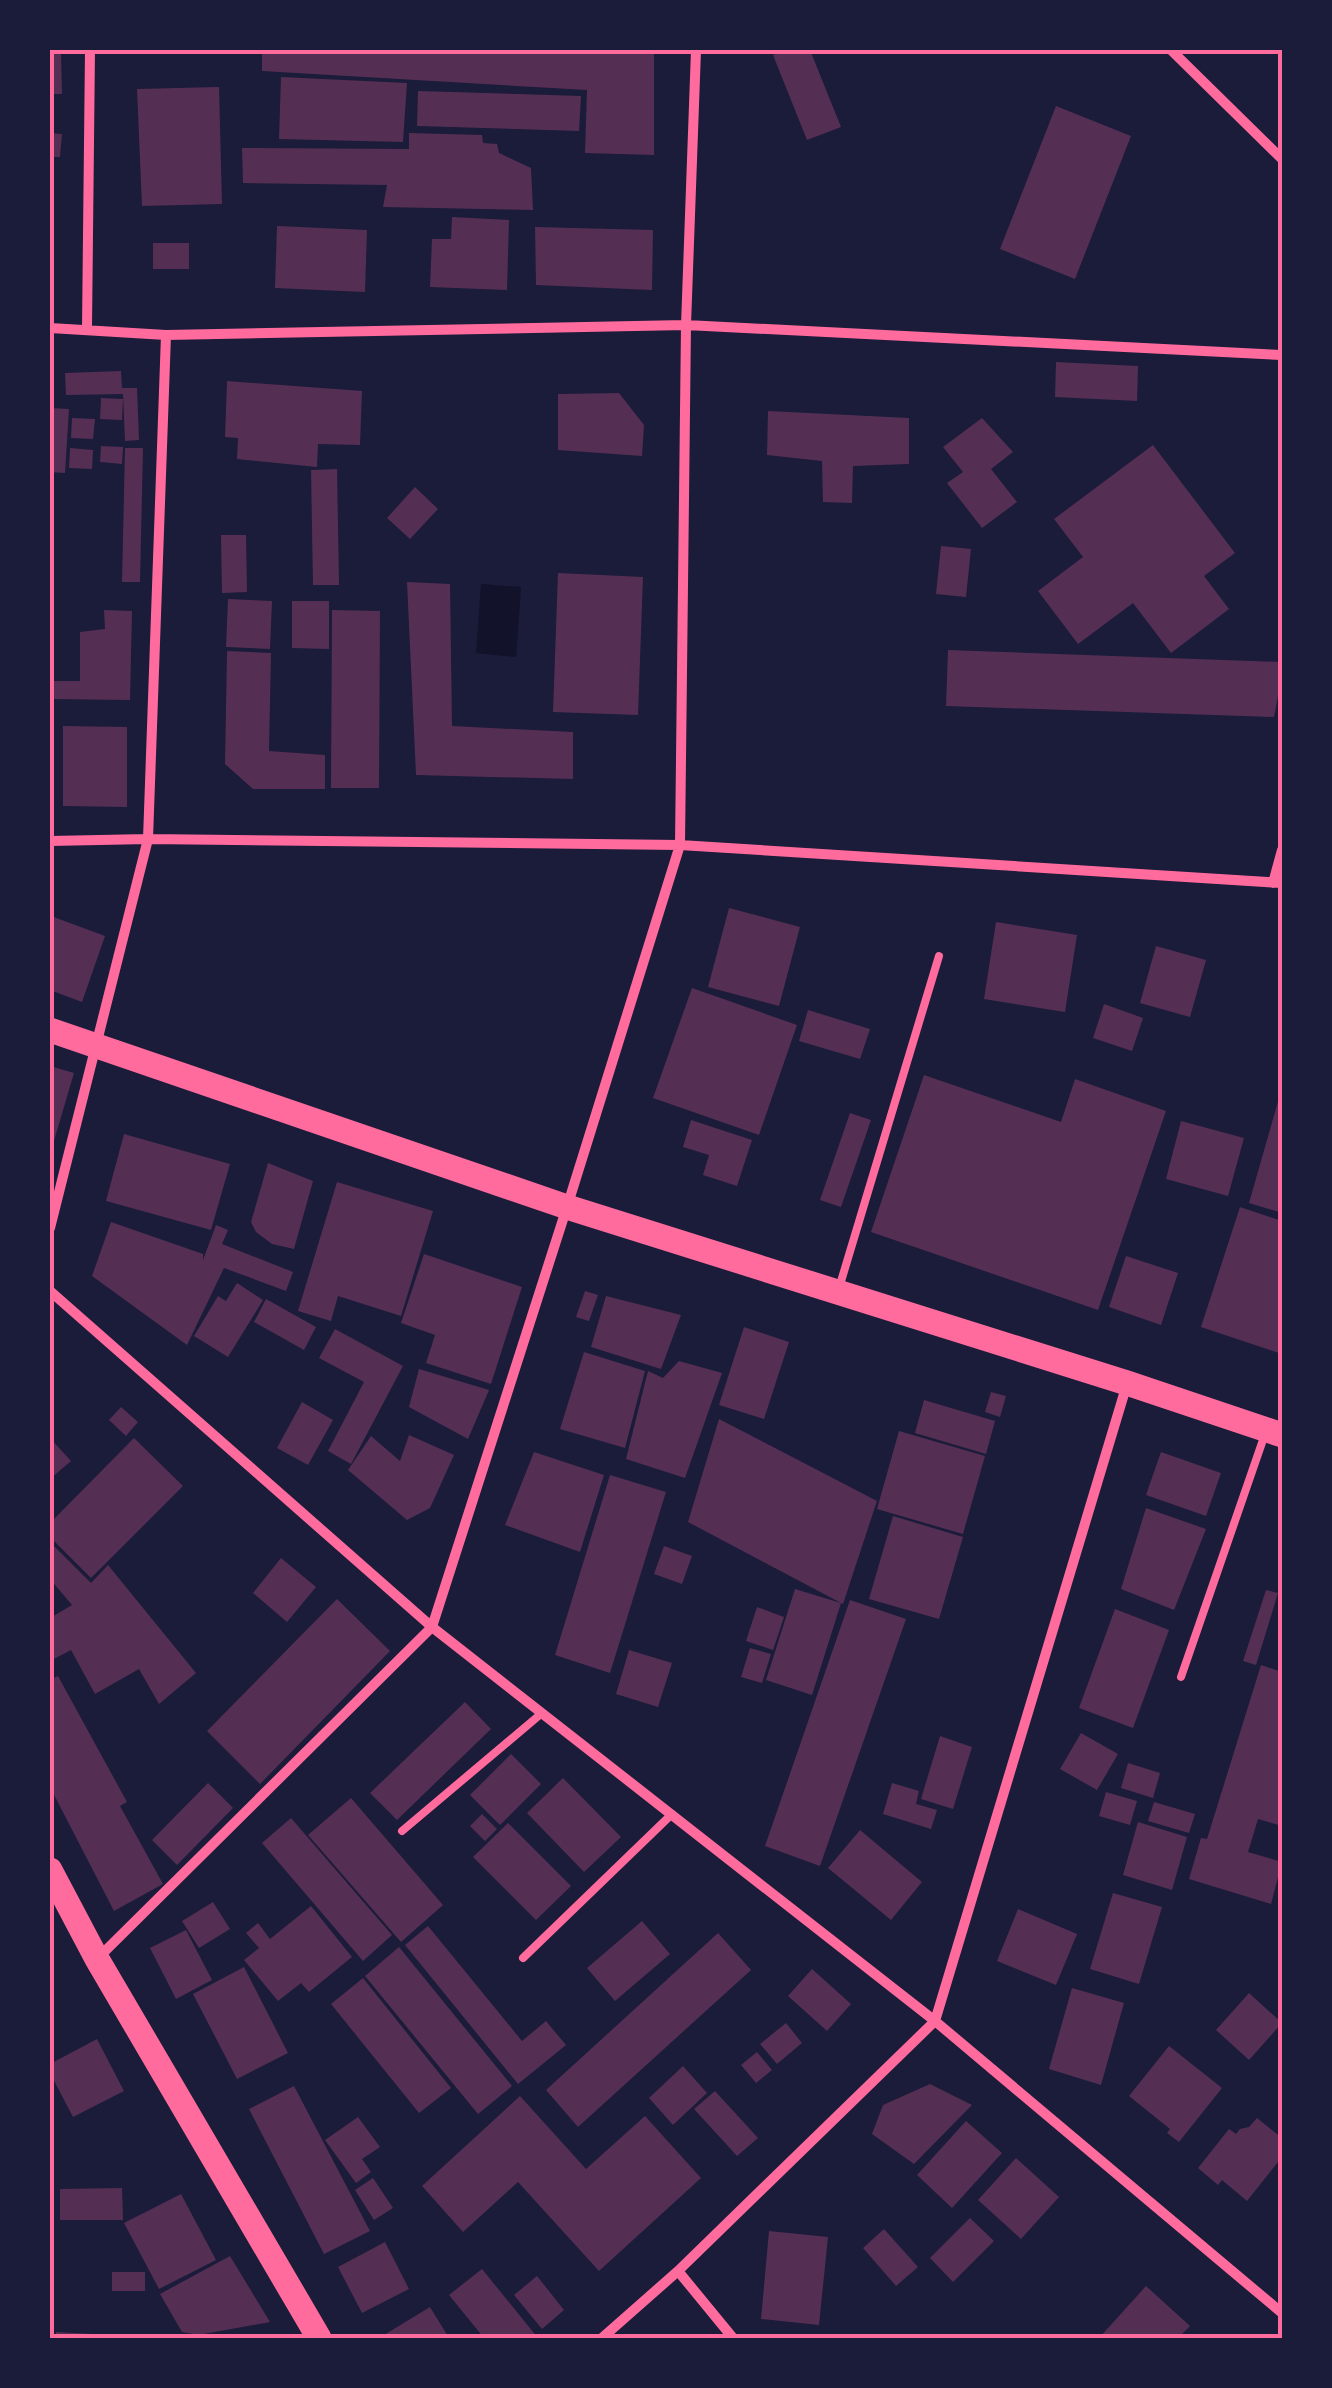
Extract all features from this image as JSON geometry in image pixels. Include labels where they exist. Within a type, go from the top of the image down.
[{"type":"main road","points":[[50,1030],[567,1207],[1274,1433]]},
{"type":"main road","points":[[50,1870],[97,1958],[319,2338]]},
{"type":"street","points":[[87,328],[90,50]]},
{"type":"street","points":[[97,1958],[432,1627],[567,1207],[680,845],[686,326],[696,50]]},
{"type":"street","points":[[1171,50],[1282,159]]},
{"type":"street","points":[[50,328],[166,334],[686,326],[1282,354]]},
{"type":"street","points":[[50,1228],[148,838],[166,334]]},
{"type":"street","points":[[50,841],[148,838],[680,845],[1277,883],[1282,850]]},
{"type":"street","points":[[50,1291],[432,1627],[935,2021],[1282,2313]]},
{"type":"street","points":[[602,2338],[678,2270],[935,2021],[1127,1383]]},
{"type":"street","points":[[678,2270],[733,2338]]},
{"type":"lane","points":[[838,1292],[940,956]]},
{"type":"lane","points":[[1181,1677],[1274,1433]]},
{"type":"lane","points":[[402,1832],[542,1712]]},
{"type":"lane","points":[[522,1958],[672,1814]]},
{"type":"shaded area","points":[[481,584],[521,587],[516,657],[476,653]]},
{"type":"building","points":[[50,50],[61,50],[62,94],[50,94]]},
{"type":"building","points":[[262,50],[654,50],[654,155],[585,153],[587,90],[262,71]]},
{"type":"building","points":[[784,50],[810,50],[841,127],[807,140],[773,55]]},
{"type":"building","points":[[281,77],[407,83],[403,142],[279,139]]},
{"type":"building","points":[[219,87],[222,204],[142,206],[137,89]]},
{"type":"building","points":[[418,91],[581,96],[579,131],[417,126]]},
{"type":"building","points":[[1056,106],[1131,136],[1075,279],[1000,249]]},
{"type":"building","points":[[50,133],[62,134],[60,157],[50,157]]},
{"type":"building","points":[[409,133],[482,135],[483,143],[497,144],[499,153],[531,168],[533,210],[383,207],[387,185],[243,183],[242,148],[409,149]]},
{"type":"building","points":[[452,217],[509,220],[507,290],[430,287],[432,239],[451,239]]},
{"type":"building","points":[[277,226],[367,230],[365,292],[275,288]]},
{"type":"building","points":[[535,227],[653,230],[652,290],[536,285]]},
{"type":"building","points":[[153,243],[189,243],[189,269],[153,269]]},
{"type":"building","points":[[1056,362],[1138,366],[1137,401],[1055,397]]},
{"type":"building","points":[[121,371],[122,388],[137,388],[139,440],[125,441],[123,394],[66,395],[65,373]]},
{"type":"building","points":[[227,381],[362,391],[360,445],[318,444],[317,467],[237,459],[238,438],[225,437]]},
{"type":"building","points":[[619,393],[644,425],[642,456],[558,450],[558,394]]},
{"type":"building","points":[[101,398],[123,399],[122,420],[100,419]]},
{"type":"building","points":[[50,408],[69,409],[65,473],[50,472]]},
{"type":"building","points":[[768,411],[909,418],[909,464],[853,466],[852,503],[823,502],[822,461],[767,455]]},
{"type":"building","points":[[72,418],[95,419],[93,439],[71,438]]},
{"type":"building","points":[[982,418],[1013,452],[991,469],[1017,502],[982,528],[947,483],[963,472],[943,447]]},
{"type":"building","points":[[1153,445],[1235,553],[1204,576],[1229,609],[1171,653],[1133,603],[1078,644],[1038,591],[1083,557],[1054,519]]},
{"type":"building","points":[[101,446],[123,447],[122,464],[100,462]]},
{"type":"building","points":[[70,448],[93,450],[92,469],[69,468]]},
{"type":"building","points":[[125,448],[143,448],[140,582],[122,582]]},
{"type":"building","points":[[337,469],[339,585],[313,585],[311,470]]},
{"type":"building","points":[[415,487],[438,509],[410,539],[387,518]]},
{"type":"building","points":[[221,535],[246,535],[247,592],[222,593]]},
{"type":"building","points":[[941,546],[971,549],[966,597],[936,594]]},
{"type":"building","points":[[558,573],[643,577],[638,715],[553,712]]},
{"type":"building","points":[[407,582],[450,584],[452,726],[573,732],[573,779],[416,775]]},
{"type":"building","points":[[228,599],[272,601],[270,649],[226,647]]},
{"type":"building","points":[[292,601],[329,601],[329,649],[292,648]]},
{"type":"building","points":[[104,610],[132,611],[130,700],[51,699],[53,681],[80,681],[80,632],[105,629]]},
{"type":"building","points":[[332,610],[380,611],[379,788],[331,788]]},
{"type":"building","points":[[948,650],[1282,662],[1282,675],[1274,717],[946,706]]},
{"type":"building","points":[[227,651],[271,653],[269,751],[325,755],[325,789],[253,789],[225,764]]},
{"type":"building","points":[[63,726],[127,727],[127,807],[63,806]]},
{"type":"building","points":[[729,908],[800,927],[779,1006],[708,987]]},
{"type":"building","points":[[51,916],[105,936],[82,1002],[50,990]]},
{"type":"building","points":[[996,922],[1077,935],[1065,1012],[984,999]]},
{"type":"building","points":[[1156,946],[1206,960],[1190,1017],[1140,1003]]},
{"type":"building","points":[[692,988],[797,1025],[759,1135],[653,1098]]},
{"type":"building","points":[[1104,1004],[1143,1018],[1132,1051],[1093,1038]]},
{"type":"building","points":[[808,1010],[870,1029],[860,1059],[799,1041]]},
{"type":"building","points":[[50,1066],[74,1073],[51,1151],[50,1151]]},
{"type":"building","points":[[924,1075],[1061,1122],[1075,1079],[1166,1111],[1098,1310],[871,1232]]},
{"type":"building","points":[[1282,1091],[1282,1213],[1249,1203]]},
{"type":"building","points":[[850,1113],[871,1120],[841,1207],[820,1200]]},
{"type":"building","points":[[691,1120],[752,1140],[737,1186],[703,1175],[709,1155],[683,1147]]},
{"type":"building","points":[[1181,1121],[1244,1138],[1228,1196],[1166,1179]]},
{"type":"building","points":[[124,1134],[230,1164],[211,1230],[106,1201]]},
{"type":"building","points":[[268,1163],[313,1181],[294,1249],[272,1244],[256,1232],[251,1222]]},
{"type":"building","points":[[337,1182],[433,1211],[401,1316],[338,1296],[331,1321],[298,1311]]},
{"type":"building","points":[[1240,1207],[1282,1221],[1282,1354],[1201,1327]]},
{"type":"building","points":[[111,1222],[203,1254],[203,1260],[216,1225],[228,1230],[222,1244],[293,1272],[286,1291],[224,1268],[187,1345],[92,1276]]},
{"type":"building","points":[[424,1254],[522,1287],[491,1384],[426,1363],[435,1335],[401,1323]]},
{"type":"building","points":[[1126,1256],[1178,1273],[1161,1325],[1109,1307]]},
{"type":"building","points":[[237,1283],[263,1300],[228,1357],[194,1336],[218,1296],[226,1301]]},
{"type":"building","points":[[585,1291],[598,1295],[589,1321],[576,1317]]},
{"type":"building","points":[[606,1296],[681,1315],[661,1369],[591,1347]]},
{"type":"building","points":[[266,1299],[316,1327],[304,1350],[254,1322]]},
{"type":"building","points":[[744,1327],[789,1342],[764,1419],[719,1405]]},
{"type":"building","points":[[335,1329],[403,1366],[351,1464],[328,1451],[364,1382],[319,1358]]},
{"type":"building","points":[[584,1352],[645,1371],[625,1448],[560,1429]]},
{"type":"building","points":[[679,1361],[722,1373],[685,1478],[626,1459],[648,1371],[663,1378]]},
{"type":"building","points":[[419,1369],[489,1390],[468,1439],[409,1407]]},
{"type":"building","points":[[991,1392],[1006,1396],[1000,1417],[985,1412]]},
{"type":"building","points":[[924,1400],[995,1421],[986,1454],[915,1433]]},
{"type":"building","points":[[302,1402],[333,1420],[308,1465],[277,1448]]},
{"type":"building","points":[[121,1407],[138,1422],[126,1436],[109,1420]]},
{"type":"building","points":[[719,1419],[877,1501],[843,1604],[688,1522]]},
{"type":"building","points":[[899,1431],[985,1456],[963,1534],[877,1509]]},
{"type":"building","points":[[409,1435],[454,1455],[430,1508],[407,1520],[348,1470],[371,1436],[400,1461]]},
{"type":"building","points":[[50,1438],[71,1461],[50,1479]]},
{"type":"building","points":[[134,1438],[183,1486],[91,1578],[50,1537],[50,1523]]},
{"type":"building","points":[[534,1452],[604,1475],[580,1552],[505,1525]]},
{"type":"building","points":[[1161,1452],[1221,1473],[1206,1516],[1146,1495]]},
{"type":"building","points":[[610,1475],[666,1492],[610,1673],[555,1655]]},
{"type":"building","points":[[1146,1508],[1206,1529],[1174,1610],[1121,1589]]},
{"type":"building","points":[[893,1516],[963,1537],[939,1619],[869,1599]]},
{"type":"building","points":[[50,1542],[91,1583],[108,1565],[196,1673],[159,1704],[139,1669],[95,1694],[71,1650],[50,1661],[50,1618],[72,1605],[50,1579]]},
{"type":"building","points":[[664,1546],[692,1556],[682,1584],[654,1574]]},
{"type":"building","points":[[281,1558],[316,1587],[287,1622],[253,1593]]},
{"type":"building","points":[[795,1589],[841,1603],[812,1695],[766,1680]]},
{"type":"building","points":[[1266,1590],[1278,1593],[1256,1665],[1243,1661]]},
{"type":"building","points":[[337,1599],[390,1651],[260,1784],[207,1731]]},
{"type":"building","points":[[850,1600],[906,1619],[820,1866],[765,1846]]},
{"type":"building","points":[[757,1607],[784,1617],[773,1650],[746,1641]]},
{"type":"building","points":[[1115,1609],[1169,1630],[1133,1728],[1079,1708]]},
{"type":"building","points":[[750,1648],[771,1654],[762,1683],[741,1677]]},
{"type":"building","points":[[629,1650],[672,1663],[658,1707],[616,1694]]},
{"type":"building","points":[[1261,1665],[1282,1672],[1282,1826],[1258,1819],[1248,1852],[1282,1862],[1271,1904],[1189,1879],[1201,1838],[1207,1839]]},
{"type":"building","points":[[58,1676],[127,1802],[120,1806],[163,1884],[114,1911],[50,1787],[50,1680]]},
{"type":"building","points":[[465,1702],[491,1729],[397,1820],[370,1793]]},
{"type":"building","points":[[1081,1733],[1118,1754],[1097,1790],[1060,1769]]},
{"type":"building","points":[[940,1736],[972,1747],[953,1809],[921,1799]]},
{"type":"building","points":[[511,1754],[541,1784],[500,1825],[470,1795]]},
{"type":"building","points":[[1128,1763],[1160,1773],[1153,1798],[1121,1788]]},
{"type":"building","points":[[563,1778],[621,1837],[584,1872],[527,1813]]},
{"type":"building","points":[[208,1783],[233,1808],[177,1865],[152,1840]]},
{"type":"building","points":[[892,1783],[919,1791],[916,1804],[937,1810],[931,1829],[883,1814]]},
{"type":"building","points":[[1106,1792],[1137,1801],[1130,1825],[1099,1816]]},
{"type":"building","points":[[351,1798],[443,1905],[401,1942],[308,1835]]},
{"type":"building","points":[[1154,1802],[1195,1814],[1189,1833],[1148,1821]]},
{"type":"building","points":[[482,1814],[497,1829],[485,1841],[470,1826]]},
{"type":"building","points":[[291,1818],[392,1935],[363,1961],[262,1843]]},
{"type":"building","points":[[1138,1822],[1187,1837],[1172,1890],[1123,1875]]},
{"type":"building","points":[[508,1823],[571,1886],[536,1920],[473,1857]]},
{"type":"building","points":[[860,1830],[922,1882],[891,1920],[828,1868]]},
{"type":"building","points":[[1113,1893],[1162,1907],[1139,1984],[1090,1969]]},
{"type":"building","points":[[213,1902],[230,1929],[199,1948],[182,1921]]},
{"type":"building","points":[[311,1906],[352,1957],[309,1992],[301,1983],[278,2001],[244,1960],[259,1948],[246,1933],[258,1923],[270,1939]]},
{"type":"building","points":[[1018,1909],[1077,1934],[1056,1985],[997,1961]]},
{"type":"building","points":[[642,1921],[670,1954],[615,2001],[587,1968]]},
{"type":"building","points":[[428,1926],[522,2041],[546,2021],[566,2045],[518,2084],[405,1945]]},
{"type":"building","points":[[186,1930],[212,1980],[176,1999],[150,1948]]},
{"type":"building","points":[[718,1933],[751,1970],[578,2127],[546,2090]]},
{"type":"building","points":[[399,1947],[512,2086],[478,2114],[365,1976]]},
{"type":"building","points":[[244,1967],[288,2053],[237,2079],[193,1994]]},
{"type":"building","points":[[812,1969],[851,2004],[827,2031],[788,1996]]},
{"type":"building","points":[[363,1978],[451,2088],[419,2113],[331,2004]]},
{"type":"building","points":[[1072,1988],[1124,2003],[1101,2085],[1049,2069]]},
{"type":"building","points":[[1249,1993],[1282,2023],[1249,2060],[1216,2030]]},
{"type":"building","points":[[786,2023],[802,2043],[777,2064],[760,2044]]},
{"type":"building","points":[[97,2039],[124,2091],[73,2117],[50,2073],[50,2064]]},
{"type":"building","points":[[1169,2046],[1222,2088],[1179,2142],[1167,2133],[1170,2129],[1129,2096]]},
{"type":"building","points":[[757,2052],[772,2070],[756,2083],[741,2065]]},
{"type":"building","points":[[683,2066],[707,2093],[673,2125],[649,2098]]},
{"type":"building","points":[[930,2084],[972,2105],[914,2164],[872,2134],[883,2105]]},
{"type":"building","points":[[294,2086],[370,2231],[324,2254],[249,2109]]},
{"type":"building","points":[[715,2091],[758,2138],[737,2156],[694,2109]]},
{"type":"building","points":[[520,2096],[586,2169],[645,2116],[701,2178],[599,2271],[518,2182],[463,2232],[422,2186]]},
{"type":"building","points":[[358,2117],[380,2147],[362,2159],[371,2172],[356,2183],[325,2140]]},
{"type":"building","points":[[1257,2118],[1282,2138],[1282,2157],[1247,2201],[1222,2180],[1218,2185],[1198,2168],[1229,2129],[1236,2134]]},
{"type":"building","points":[[966,2121],[1002,2153],[952,2208],[917,2175]]},
{"type":"building","points":[[1016,2158],[1059,2197],[1021,2239],[978,2200]]},
{"type":"building","points":[[373,2178],[393,2208],[374,2220],[355,2190]]},
{"type":"building","points":[[122,2188],[123,2220],[60,2220],[60,2189]]},
{"type":"building","points":[[181,2194],[216,2260],[159,2289],[124,2223]]},
{"type":"building","points":[[970,2218],[994,2241],[953,2282],[930,2258]]},
{"type":"building","points":[[884,2229],[918,2267],[896,2286],[863,2248]]},
{"type":"building","points":[[769,2231],[828,2237],[819,2325],[761,2319]]},
{"type":"building","points":[[385,2242],[409,2289],[362,2313],[338,2267]]},
{"type":"building","points":[[230,2256],[270,2322],[198,2335],[182,2332],[160,2294]]},
{"type":"building","points":[[482,2269],[538,2338],[484,2338],[449,2295]]},
{"type":"building","points":[[112,2272],[145,2272],[145,2291],[112,2291]]},
{"type":"building","points":[[537,2276],[564,2310],[542,2329],[514,2295]]},
{"type":"building","points":[[1146,2286],[1190,2326],[1178,2338],[1099,2338]]},
{"type":"building","points":[[430,2307],[449,2338],[379,2338]]},
{"type":"building","points":[[56,2332],[93,2334],[92,2338],[56,2338]]}]
